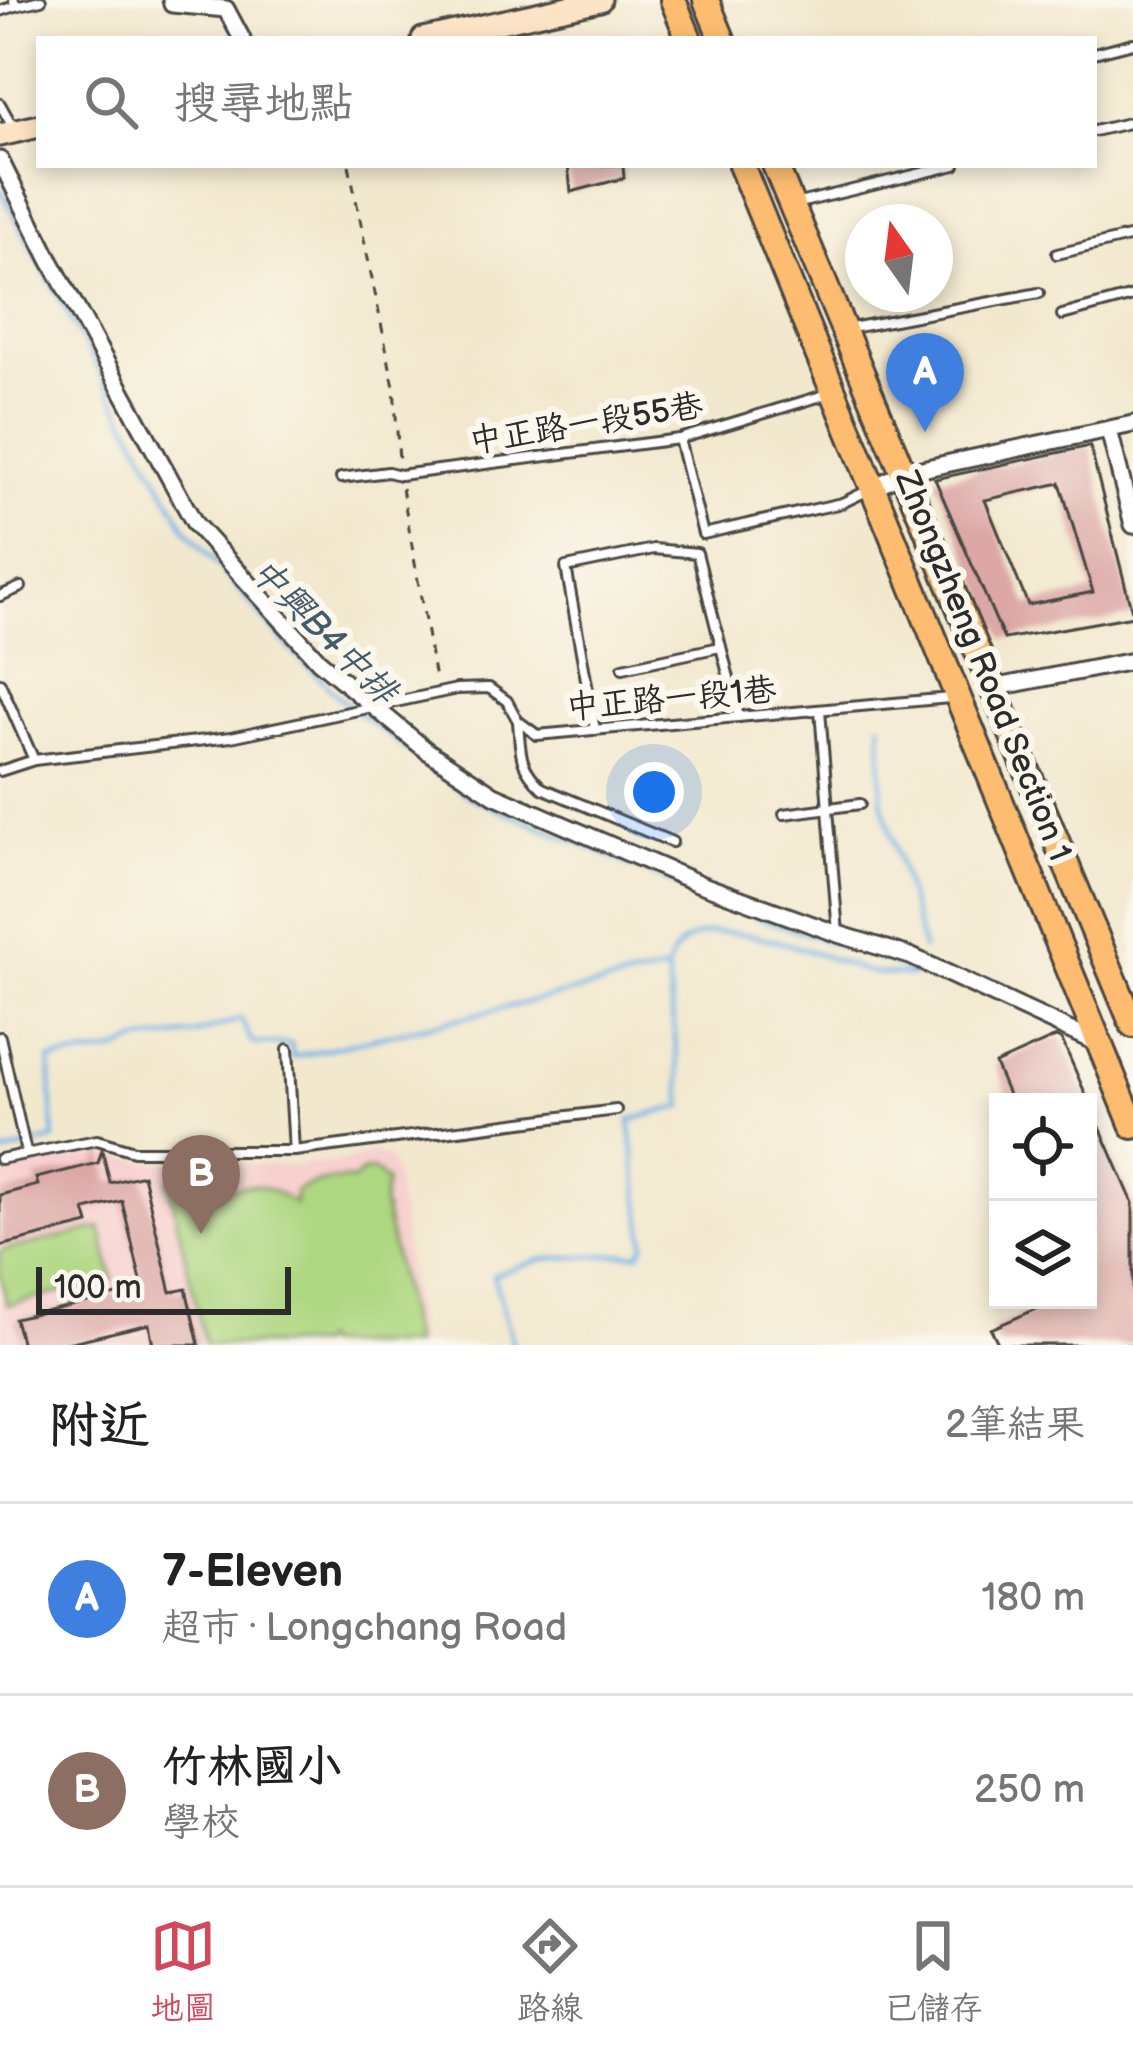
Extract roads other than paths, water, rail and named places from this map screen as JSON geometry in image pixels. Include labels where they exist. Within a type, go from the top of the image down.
[{"type":"main road","points":[[674,0],[688,36]]},
{"type":"main road","points":[[706,0],[721,36]]},
{"type":"main road","name":"Zhongzheng Road Section 1","points":[[742,168],[1133,1126]]},
{"type":"main road","name":"Zhongzheng Road Section 1","points":[[776,168],[1133,1025]]},
{"type":"street","points":[[171,0],[172,4],[226,9],[240,36]]},
{"type":"street","points":[[437,36],[600,0]]},
{"type":"street","points":[[0,160],[195,524],[319,661],[426,750],[494,795],[700,884],[910,956],[1097,1043]]},
{"type":"street","points":[[874,488],[904,473],[1133,424]]},
{"type":"street","points":[[1108,430],[1133,525]]},
{"type":"street","points":[[992,688],[1133,661]]},
{"type":"lane","points":[[0,11],[15,3],[41,0]]},
{"type":"lane","points":[[1097,51],[1133,43]]},
{"type":"lane","points":[[0,104],[8,134]]},
{"type":"lane","points":[[1097,130],[1133,122]]},
{"type":"lane","points":[[791,205],[944,168]]},
{"type":"lane","points":[[1058,254],[1133,236]]},
{"type":"lane","points":[[843,329],[1039,293]]},
{"type":"lane","points":[[1062,315],[1133,296]]},
{"type":"lane","name":"中正路一段55巷","points":[[341,478],[388,472],[400,475],[679,439],[835,393]]},
{"type":"lane","points":[[679,439],[703,534],[842,502],[874,488]]},
{"type":"lane","points":[[595,730],[566,567],[654,548],[698,553],[739,717]]},
{"type":"lane","points":[[0,596],[22,587]]},
{"type":"lane","points":[[623,668],[720,647]]},
{"type":"lane","points":[[0,683],[34,760]]},
{"type":"lane","name":"中正路一段1巷","points":[[0,771],[34,760],[231,736],[438,693],[489,688],[507,701],[518,721],[536,736],[960,698],[992,688]]},
{"type":"lane","points":[[820,710],[838,934]]},
{"type":"lane","points":[[518,721],[521,760],[527,774],[542,788],[672,842]]},
{"type":"lane","points":[[784,814],[860,804]]},
{"type":"lane","points":[[0,1037],[26,1152]]},
{"type":"lane","points":[[288,1049],[294,1151]]},
{"type":"lane","points":[[0,1159],[97,1140],[134,1151],[294,1151],[616,1110]]},
{"type":"waterway","name":"中興B4中排","points":[[0,189],[186,529],[343,701],[468,796],[729,907],[916,975]]},
{"type":"waterway","points":[[881,723],[882,800],[923,949]]},
{"type":"waterway","points":[[513,1345],[493,1275],[543,1259],[639,1253],[645,1244],[630,1120],[683,1106],[667,970],[678,948],[697,936],[752,935],[866,971],[914,975]]},
{"type":"waterway","points":[[0,1155],[54,1139],[50,1060],[113,1052],[139,1041],[196,1034],[241,1019],[252,1043],[291,1044],[293,1057],[667,970]]},
{"type":"place","name":"7-Eleven","points":[[925,432]]},
{"type":"place","name":"竹林國小","points":[[201,1234]]}]
